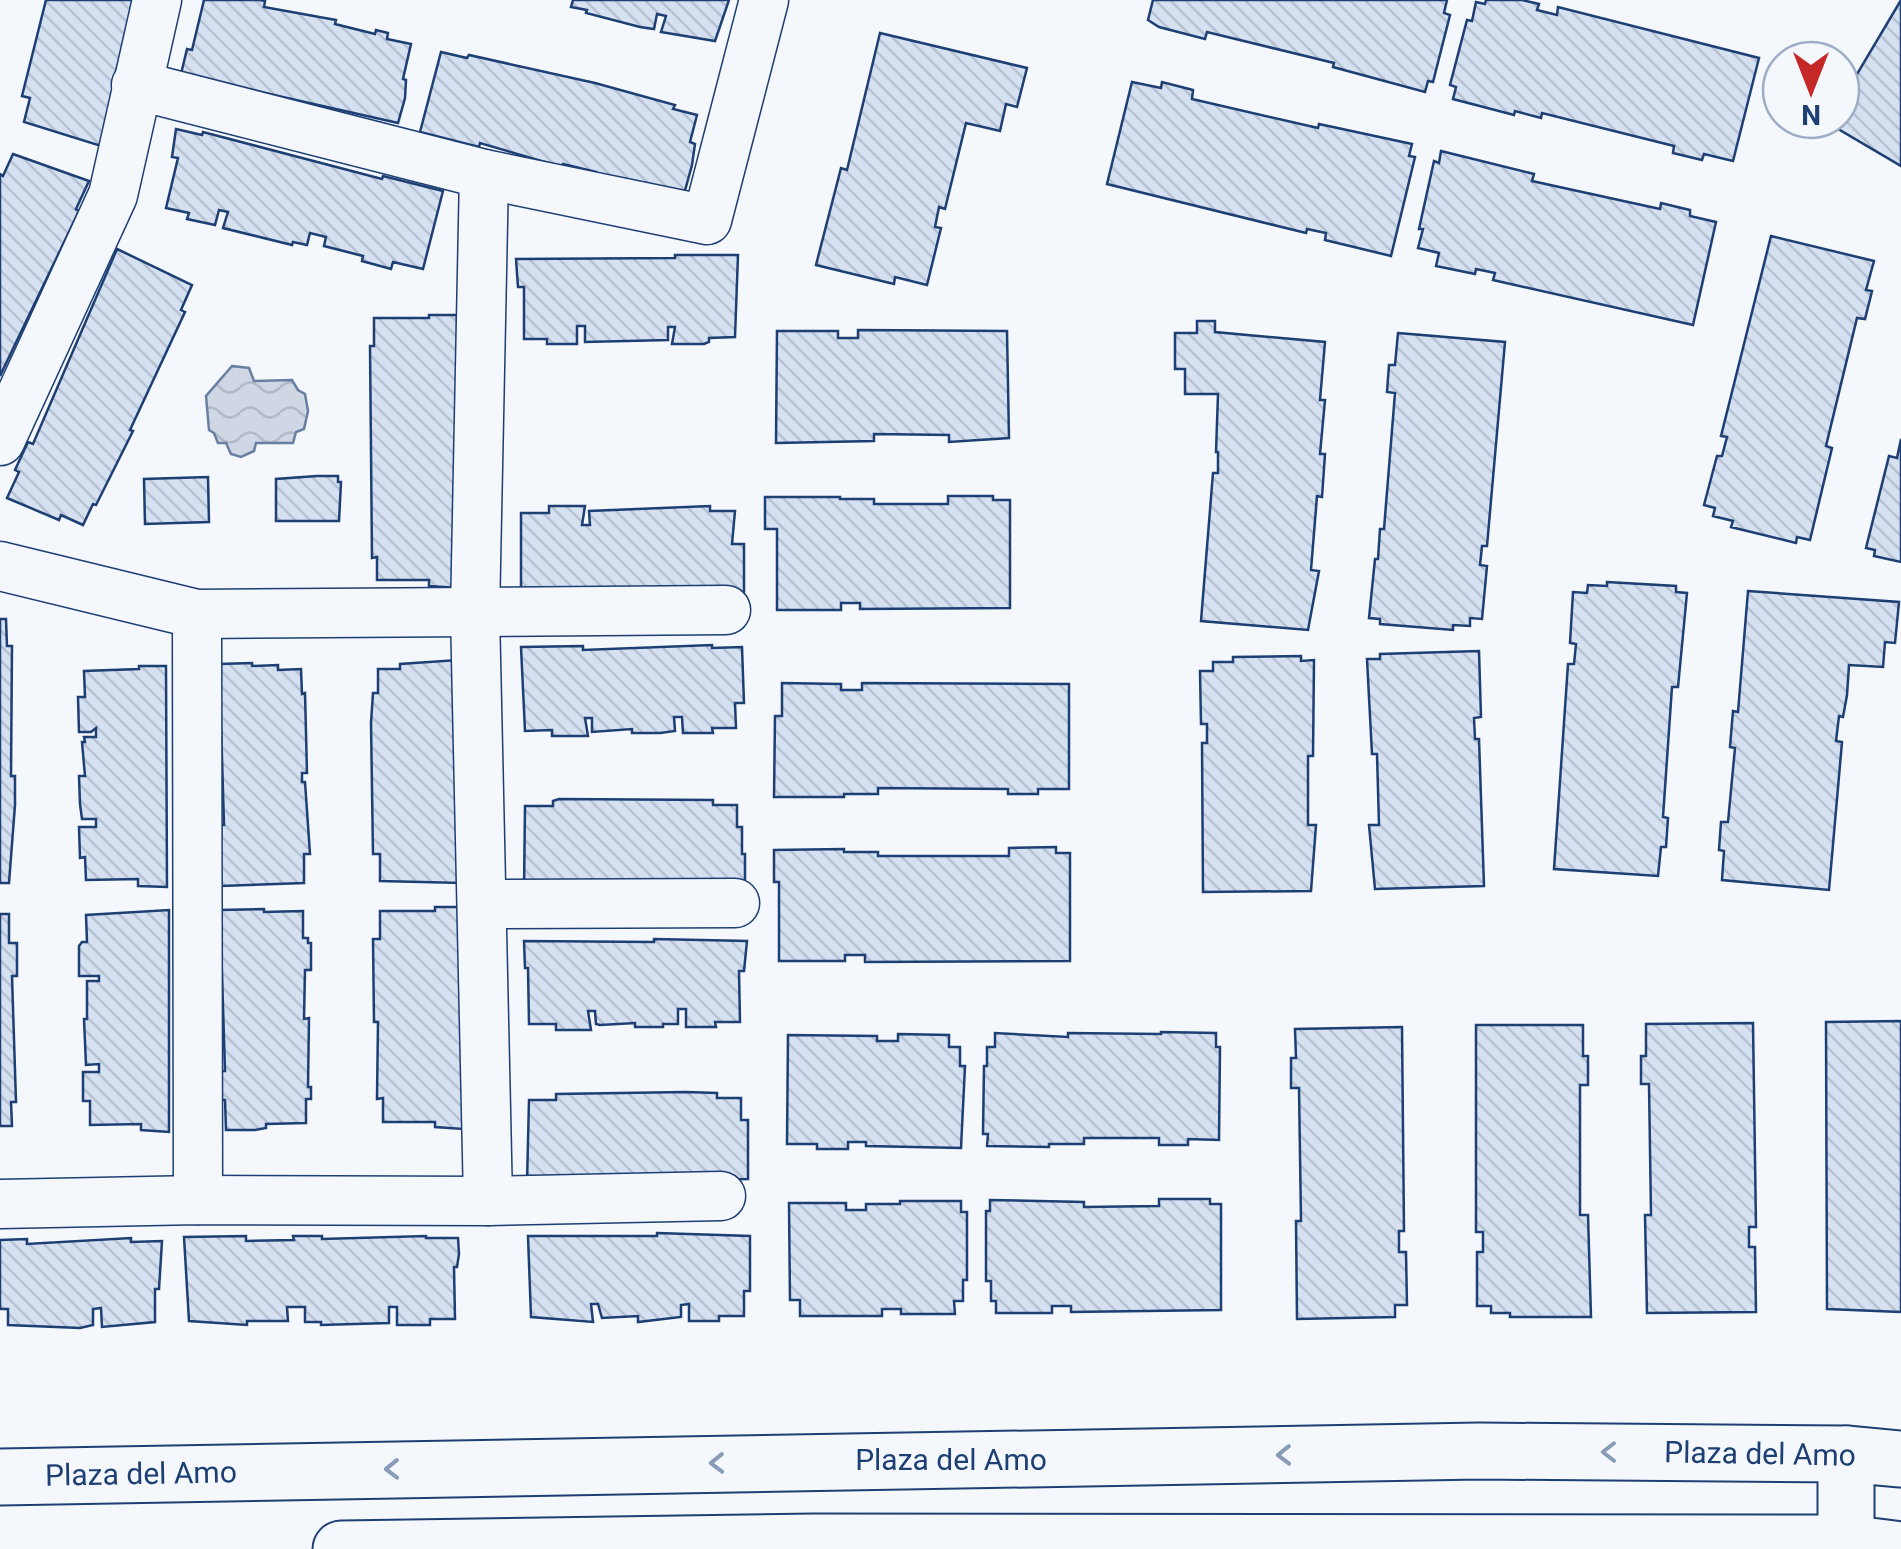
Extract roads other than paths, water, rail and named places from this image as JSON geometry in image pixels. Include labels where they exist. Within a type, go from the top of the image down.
[{"type":"main road","name":"Plaza del Amo","points":[[0,1477],[1479,1451],[1846,1454],[1901,1459]]},
{"type":"main road","points":[[341,1549],[814,1542],[1870,1546],[1846,1454]]},
{"type":"main road","points":[[814,1461],[814,1542]]},
{"type":"street","points":[[0,441],[113,195],[157,0]]},
{"type":"street","points":[[136,85],[484,174],[707,220],[764,0]]},
{"type":"street","points":[[484,174],[476,613],[488,1201]]},
{"type":"street","points":[[0,566],[197,614],[726,610]]},
{"type":"street","points":[[197,614],[198,1200]]},
{"type":"street","points":[[482,904],[736,904]]},
{"type":"street","points":[[0,1204],[721,1196]]},
{"type":"water","points":[[232,366],[249,368],[254,381],[292,380],[305,394],[308,411],[304,429],[296,432],[293,443],[256,443],[254,451],[241,457],[231,454],[226,443],[218,443],[209,430],[206,396]]}]
